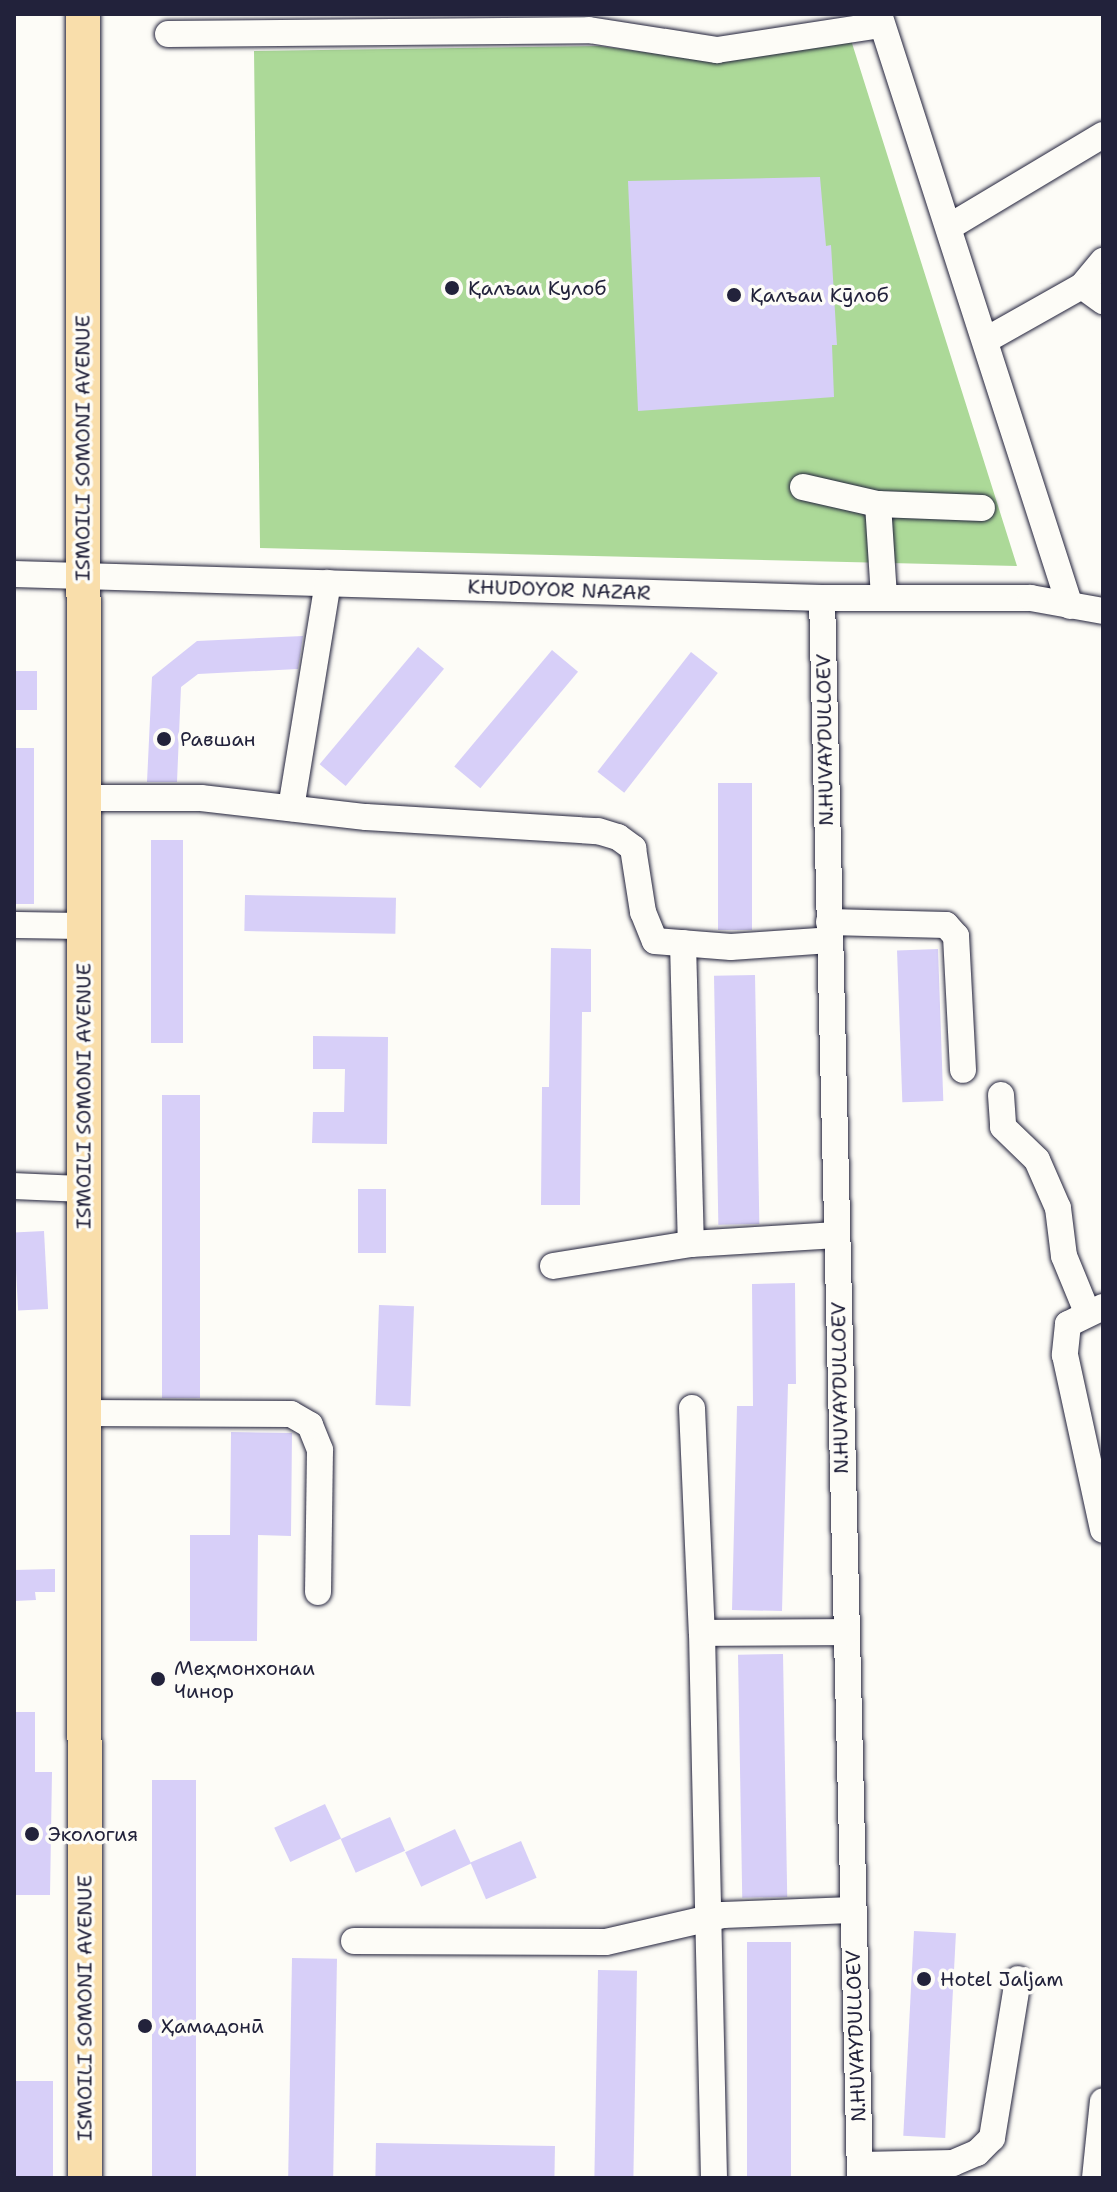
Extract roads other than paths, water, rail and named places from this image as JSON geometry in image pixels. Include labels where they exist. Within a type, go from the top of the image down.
[{"type":"main road","name":"ISMOILI SOMONI AVENUE","points":[[83,14],[85,2178]]},
{"type":"street","points":[[168,34],[589,30],[717,50],[880,20],[1070,606]]},
{"type":"street","points":[[949,227],[1103,135]]},
{"type":"street","points":[[986,340],[1092,294],[1103,261]]},
{"type":"street","points":[[803,487],[878,504],[982,508]]},
{"type":"street","points":[[878,504],[884,598]]},
{"type":"street","name":"KHUDOYOR NAZAR","points":[[14,574],[822,598],[1031,598],[1103,611]]},
{"type":"street","points":[[291,808],[328,583]]},
{"type":"street","name":"N.HUVAYDULLOEV","points":[[822,598],[860,2171]]},
{"type":"street","points":[[84,798],[201,798],[366,817],[598,831],[618,837],[633,848],[643,912],[655,941],[731,947],[830,931],[946,925],[956,936],[963,1070]]},
{"type":"street","points":[[14,925],[84,926]]},
{"type":"street","points":[[683,943],[691,1244]]},
{"type":"street","points":[[1001,1095],[1003,1127],[1037,1160],[1058,1208],[1064,1256],[1095,1309],[1068,1324],[1065,1355],[1103,1530]]},
{"type":"street","points":[[14,1186],[84,1189]]},
{"type":"street","points":[[553,1266],[691,1244],[837,1235]]},
{"type":"street","points":[[692,1408],[702,1633],[714,2178]]},
{"type":"street","points":[[84,1413],[291,1414],[310,1425],[320,1450],[318,1592]]},
{"type":"street","points":[[702,1633],[846,1632]]},
{"type":"street","points":[[354,1941],[606,1942],[723,1915],[852,1910]]},
{"type":"street","points":[[860,2171],[953,2163],[977,2153],[992,2138],[1018,1979]]},
{"type":"street","points":[[1095,2178],[1103,2101]]},
{"type":"place","name":"Қалъаи Кулоб","points":[[452,288]]},
{"type":"place","name":"Қалъаи Кӯлоб","points":[[734,295]]},
{"type":"place","name":"Равшан","points":[[164,739]]},
{"type":"place","name":"Меҳмонхонаи Чинор","points":[[158,1679]]},
{"type":"place","name":"Экология","points":[[32,1834]]},
{"type":"place","name":"Hotel Jaljam","points":[[924,1979]]},
{"type":"place","name":"Ҳамадонӣ","points":[[145,2026]]}]
